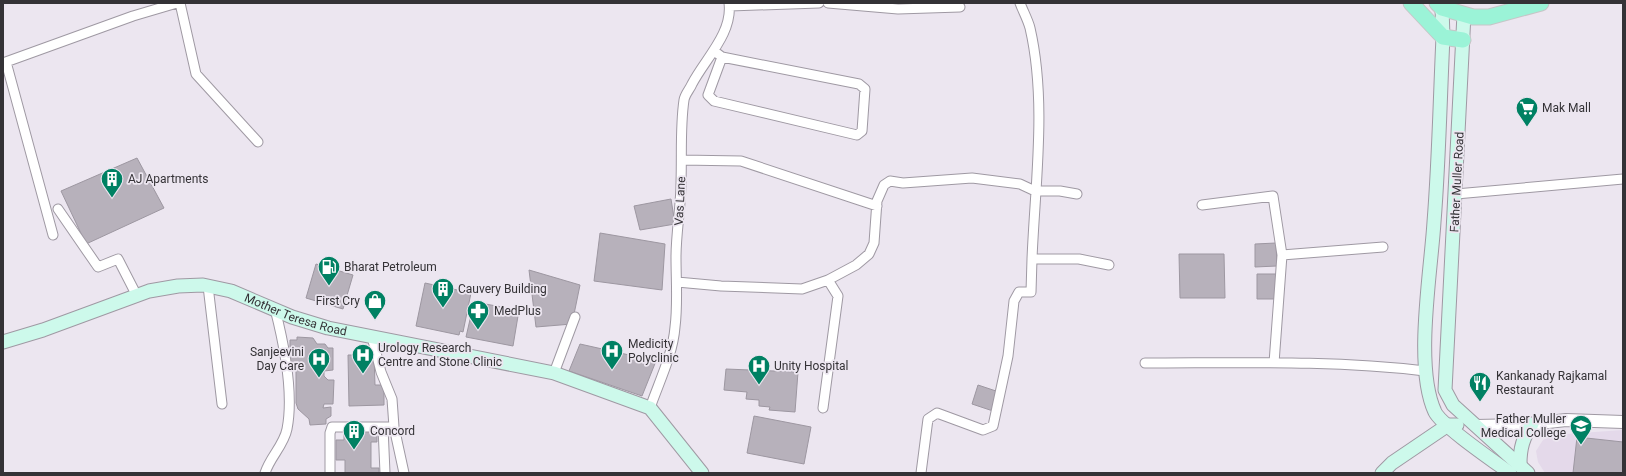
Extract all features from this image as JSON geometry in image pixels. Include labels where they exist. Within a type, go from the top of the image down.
[{"type":"main road","points":[[1411,3],[1444,37],[1463,40]]},
{"type":"main road","points":[[1510,473],[1448,425],[1435,413],[1425,371],[1426,332],[1434,221],[1444,37],[1440,6],[1473,17],[1489,17],[1541,3]]},
{"type":"main road","name":"Father Muller Road","points":[[1464,14],[1445,390],[1453,405],[1476,426]]},
{"type":"main road","name":"Mother Teresa Road","points":[[3,342],[43,330],[149,291],[178,286],[208,286],[231,291],[328,328],[554,373],[650,408]]},
{"type":"main road","points":[[650,408],[702,473]]},
{"type":"main road","points":[[1524,469],[1520,449],[1523,438],[1532,424]]},
{"type":"main road","points":[[1382,473],[1392,464],[1448,425],[1476,426],[1524,469]]},
{"type":"street","points":[[53,235],[4,63],[132,16],[177,3]]},
{"type":"street","points":[[180,3],[196,74],[258,142]]},
{"type":"street","points":[[730,4],[819,3]]},
{"type":"street","points":[[828,3],[894,8],[960,8]]},
{"type":"street","points":[[921,473],[928,419],[937,413],[982,430],[993,426],[1008,356],[1014,301],[1019,292],[1031,292],[1035,191],[1038,167],[1039,113],[1034,51],[1030,27],[1020,3]]},
{"type":"street","name":"Vas Lane","points":[[650,408],[667,360],[675,328],[676,256],[681,206],[685,98],[701,67],[718,54],[730,16],[730,4]]},
{"type":"street","points":[[718,54],[859,84],[865,89],[862,130],[857,135],[714,101],[708,95],[718,54]]},
{"type":"street","points":[[682,160],[741,161],[877,206]]},
{"type":"street","points":[[676,282],[720,286],[802,289],[828,280],[856,265],[869,254],[874,243],[877,206],[881,190],[884,185],[890,181],[902,183],[972,178],[1020,184],[1035,191],[1060,191],[1077,194]]},
{"type":"street","points":[[1456,194],[1623,179]]},
{"type":"street","points":[[1202,205],[1273,196],[1282,255],[1274,363]]},
{"type":"street","points":[[58,209],[98,267],[118,259],[137,296]]},
{"type":"street","points":[[1282,255],[1383,247]]},
{"type":"street","points":[[1032,259],[1079,259],[1109,265]]},
{"type":"street","points":[[824,408],[838,296],[828,280]]},
{"type":"street","points":[[208,286],[222,404]]},
{"type":"street","points":[[266,473],[287,430],[289,402],[285,348],[275,309]]},
{"type":"street","points":[[554,373],[575,317]]},
{"type":"street","points":[[372,337],[381,372],[392,399],[394,427],[404,473]]},
{"type":"street","points":[[1145,363],[1274,363],[1398,368],[1425,371]]},
{"type":"street","points":[[1476,426],[1532,424],[1566,420],[1623,422]]},
{"type":"street","points":[[330,473],[330,433],[332,427],[394,427]]},
{"type":"street","points":[[383,427],[385,473]]},
{"type":"shaded area","name":"Father Muller Medical College","points":[[1623,430],[1623,473],[1545,473],[1538,462],[1536,451],[1543,440],[1553,435]]},
{"type":"building","name":"AJ Apartments","points":[[137,158],[164,208],[86,244],[61,191]]},
{"type":"building","points":[[671,199],[675,224],[640,230],[634,206]]},
{"type":"building","points":[[600,233],[665,244],[662,290],[594,281]]},
{"type":"building","points":[[1276,243],[1277,266],[1255,267],[1255,244]]},
{"type":"building","points":[[1179,254],[1224,254],[1225,298],[1180,298]]},
{"type":"building","name":"Bharat Petroleum","points":[[316,264],[353,275],[343,309],[306,298]]},
{"type":"building","points":[[529,270],[580,285],[572,324],[536,327]]},
{"type":"building","points":[[1257,274],[1278,274],[1277,299],[1257,299]]},
{"type":"building","name":"Cauvery Building","points":[[425,283],[471,293],[463,332],[460,331],[459,335],[416,326]]},
{"type":"building","points":[[474,302],[519,310],[513,346],[466,337]]},
{"type":"building","points":[[297,337],[313,338],[317,344],[325,344],[328,348],[333,348],[333,370],[324,371],[324,376],[328,380],[334,380],[333,404],[324,404],[323,408],[331,407],[331,416],[326,419],[326,424],[310,425],[309,419],[298,409],[296,403],[296,362],[290,363],[290,340],[297,340]]},
{"type":"building","points":[[580,344],[656,361],[642,396],[569,371]]},
{"type":"building","points":[[348,355],[374,355],[375,385],[384,385],[384,405],[349,406]]},
{"type":"building","name":"Unity Hospital","points":[[726,369],[798,372],[795,412],[769,410],[770,407],[759,406],[759,400],[746,399],[747,392],[724,390]]},
{"type":"building","points":[[978,385],[999,392],[993,411],[972,404]]},
{"type":"building","points":[[754,416],[811,427],[804,464],[747,453]]},
{"type":"building","name":"Concord","points":[[351,428],[377,428],[377,442],[371,442],[371,468],[379,468],[379,473],[345,473],[345,460],[336,460],[336,440],[344,440],[344,433],[350,433]]},
{"type":"building","points":[[1577,437],[1623,442],[1623,473],[1573,473]]},
{"type":"place","name":"Mak Mall","points":[[1527,128]]},
{"type":"place","name":"AJ Apartments","points":[[112,198]]},
{"type":"place","name":"Bharat Petroleum","points":[[329,286]]},
{"type":"place","name":"Cauvery Building","points":[[443,308]]},
{"type":"place","name":"First Cry","points":[[375,320]]},
{"type":"place","name":"MedPlus","points":[[478,330]]},
{"type":"place","name":"Medicity Polyclinic","points":[[612,370]]},
{"type":"place","name":"Urology Research Centre and Stone Clinic","points":[[363,374]]},
{"type":"place","name":"Sanjeevini Day Care","points":[[319,378]]},
{"type":"place","name":"Unity Hospital","points":[[759,386]]},
{"type":"place","name":"Kankanady Rajkamal Restaurant","points":[[1480,402]]},
{"type":"place","name":"Father Muller Medical College","points":[[1581,446]]},
{"type":"place","name":"Concord","points":[[354,450]]}]
